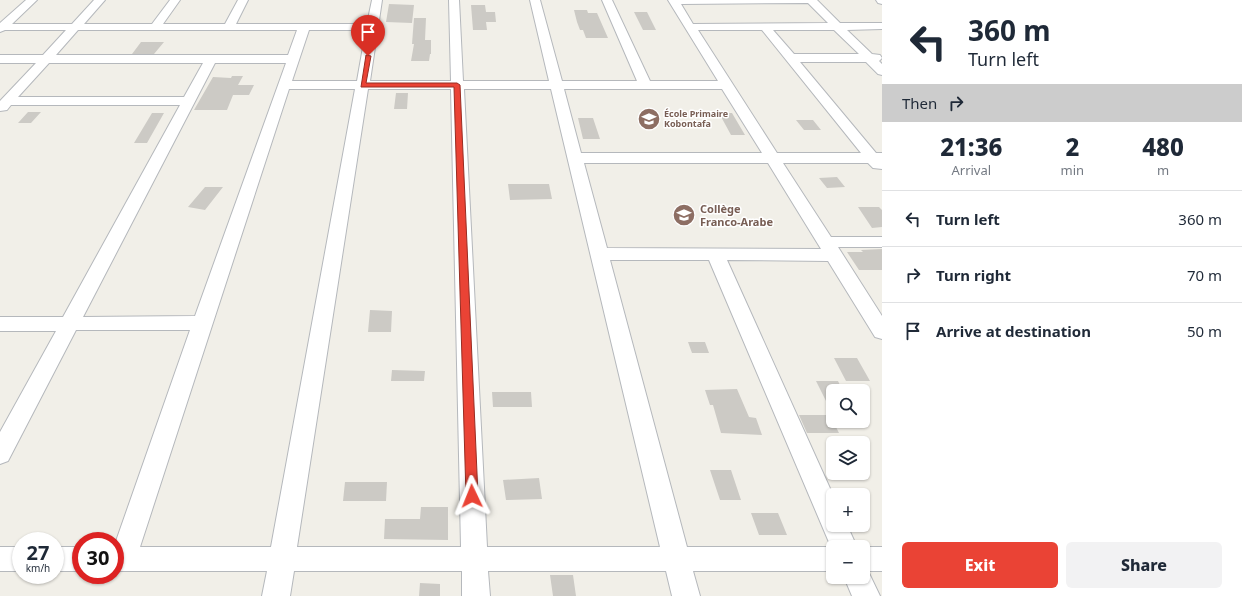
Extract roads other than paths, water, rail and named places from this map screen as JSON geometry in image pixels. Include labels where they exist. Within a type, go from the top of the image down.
[{"type":"street","points":[[1,28],[32,0]]},
{"type":"street","points":[[4,105],[100,0]]},
{"type":"street","points":[[155,27],[175,0]]},
{"type":"street","points":[[229,27],[243,0]]},
{"type":"street","points":[[276,596],[377,0]]},
{"type":"street","points":[[454,0],[476,596]]},
{"type":"street","points":[[535,0],[686,596]]},
{"type":"street","points":[[607,0],[645,85]]},
{"type":"street","points":[[674,0],[811,0],[882,71]]},
{"type":"street","points":[[674,0],[882,332]]},
{"type":"street","points":[[765,26],[879,162]]},
{"type":"street","points":[[690,27],[882,26]]},
{"type":"street","points":[[124,545],[304,27]]},
{"type":"street","points":[[1,28],[373,27]]},
{"type":"street","points":[[791,58],[882,58]]},
{"type":"street","points":[[0,59],[293,59]]},
{"type":"street","points":[[0,454],[211,59]]},
{"type":"street","points":[[284,85],[727,85]]},
{"type":"street","points":[[4,105],[188,101]]},
{"type":"street","points":[[575,158],[773,158],[879,162]]},
{"type":"street","points":[[599,254],[716,255],[830,249],[882,242]]},
{"type":"street","points":[[716,255],[826,506]]},
{"type":"street","points":[[0,324],[202,323]]},
{"type":"street","points":[[124,559],[826,558]]},
{"type":"street","points":[[870,558],[882,558]]},
{"type":"street","points":[[0,559],[12,559]]},
{"type":"street","points":[[860,584],[866,596]]},
{"type":"place","name":"École Primaire Kobontafa","points":[[649,119]]},
{"type":"place","name":"Collège Franco-Arabe","points":[[684,215]]}]
